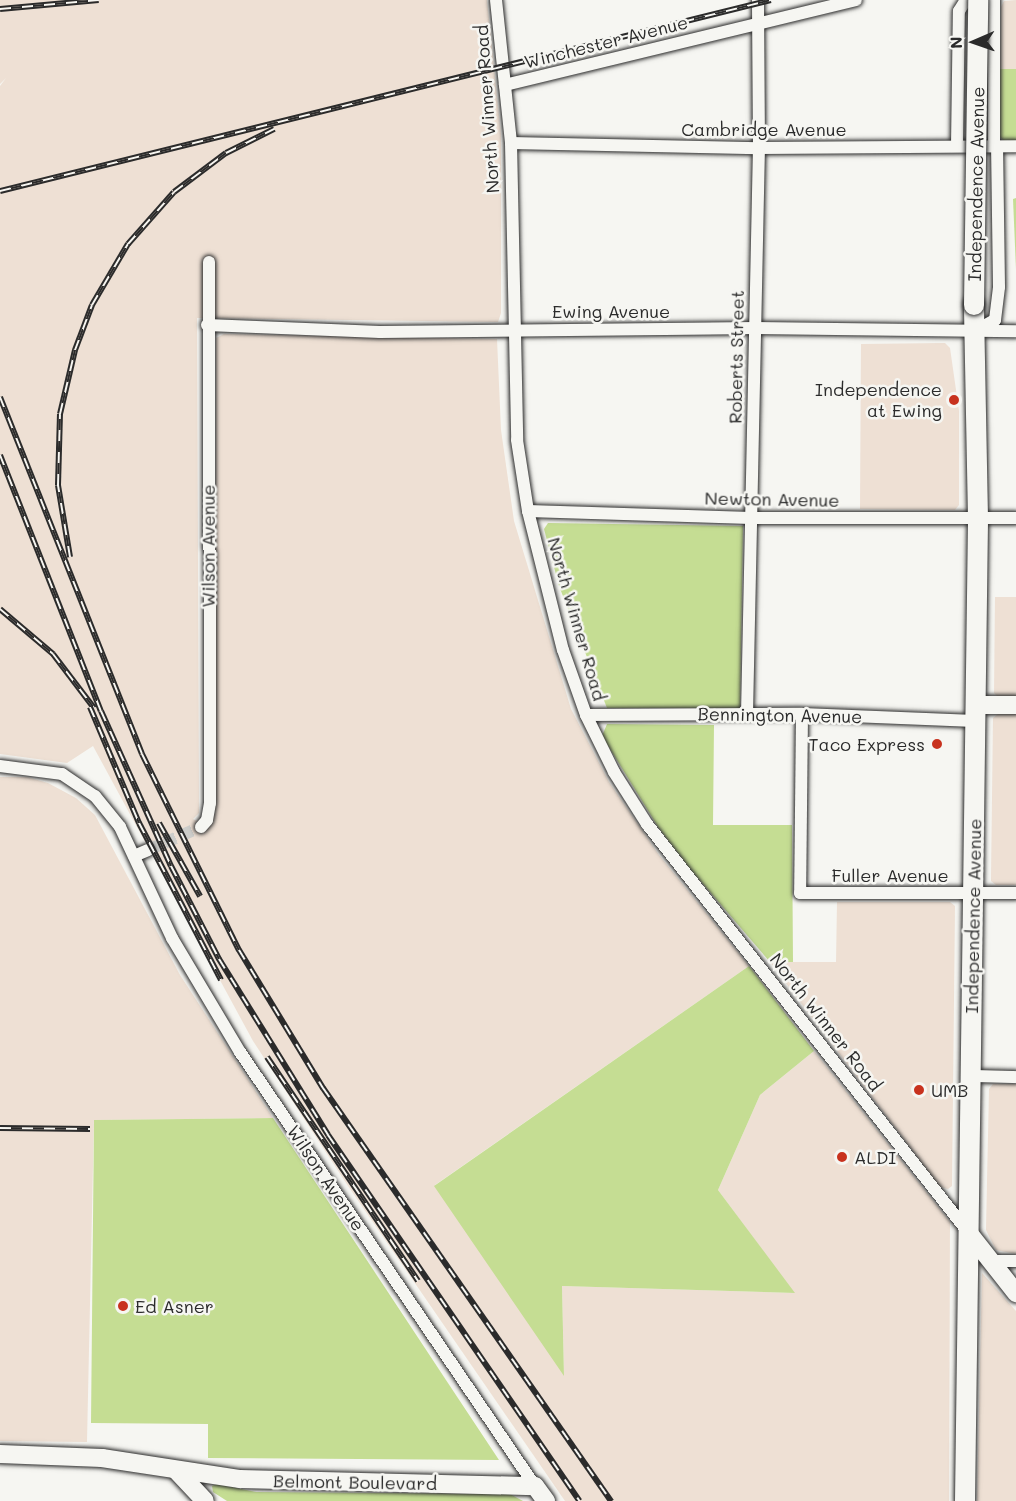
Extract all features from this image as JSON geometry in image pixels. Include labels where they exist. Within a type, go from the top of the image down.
[{"type":"main road","name":"Independence Avenue","points":[[965,1501],[978,518],[974,305],[978,0]]},
{"type":"main road","name":"Bennington Avenue","points":[[975,713],[1016,705]]},
{"type":"main road","points":[[968,1232],[1016,1293]]},
{"type":"main road","name":"Belmont Boulevard","points":[[0,1454],[102,1458],[240,1479],[540,1494]]},
{"type":"main road","points":[[176,1470],[205,1501]]},
{"type":"street","name":"North Winner Road","points":[[496,0],[511,143],[517,440],[528,512],[563,650],[586,715],[614,772],[647,824],[968,1232]]},
{"type":"street","name":"Roberts Street","points":[[747,714],[759,148],[760,23],[758,0]]},
{"type":"street","name":"Winchester Avenue","points":[[505,85],[856,0]]},
{"type":"street","points":[[957,147],[958,11],[966,0]]},
{"type":"street","name":"Independence Avenue","points":[[974,332],[995,320],[999,287],[994,0]]},
{"type":"street","name":"Cambridge Avenue","points":[[511,143],[759,148],[1016,146]]},
{"type":"street","name":"Wilson Avenue","points":[[201,826],[207,820],[210,803],[207,325],[209,262]]},
{"type":"street","name":"Ewing Avenue","points":[[207,325],[380,332],[754,328],[1016,331]]},
{"type":"street","name":"Newton Avenue","points":[[528,512],[751,518],[1016,518]]},
{"type":"street","name":"Bennington Avenue","points":[[586,715],[975,713]]},
{"type":"street","name":"Fuller Avenue","points":[[802,714],[800,893],[1016,893]]},
{"type":"street","points":[[0,766],[23,766],[62,774],[95,796],[120,827],[134,856],[148,850]]},
{"type":"street","name":"Wilson Avenue","points":[[134,856],[172,938],[240,1052],[540,1494]]},
{"type":"street","points":[[971,1076],[1016,1077]]},
{"type":"street","points":[[991,1261],[1016,1261]]},
{"type":"shaded area","points":[[0,0],[487,0],[501,134],[501,313],[498,322],[197,318],[199,813],[193,819],[209,827],[215,812],[216,338],[224,334],[497,339],[501,430],[514,521],[571,709],[609,782],[659,855],[749,966],[435,1185],[564,1374],[562,1286],[794,1293],[718,1190],[760,1095],[814,1051],[950,1222],[949,1501],[565,1501],[348,1186],[253,1041],[93,746],[67,763],[0,754],[0,86],[6,78],[0,84]]},
{"type":"shaded area","points":[[1016,0],[1016,69],[1000,69],[1001,7],[1004,1]]},
{"type":"shaded area","points":[[945,343],[950,348],[959,411],[959,505],[955,510],[860,509],[861,344]]},
{"type":"shaded area","points":[[995,597],[1016,597],[1016,697],[998,697],[994,693]]},
{"type":"shaded area","points":[[998,714],[1016,714],[1016,885],[996,885],[991,881],[993,718]]},
{"type":"shaded area","points":[[0,777],[27,777],[48,783],[76,798],[95,815],[180,975],[273,1118],[94,1120],[87,1442],[0,1441]]},
{"type":"shaded area","points":[[837,902],[950,902],[955,906],[952,1186],[948,1189],[940,1187],[770,962],[836,962]]},
{"type":"shaded area","points":[[993,1084],[1016,1084],[1016,1254],[996,1250],[986,1230],[989,1089]]},
{"type":"shaded area","points":[[982,1273],[1016,1311],[1016,1501],[977,1501]]},
{"type":"green space","points":[[1000,69],[1016,69],[1016,141],[1004,141],[999,136]]},
{"type":"green space","points":[[1016,198],[1016,269],[1013,199]]},
{"type":"green space","points":[[548,523],[743,526],[740,708],[607,708],[559,586],[544,529]]},
{"type":"green space","points":[[607,724],[714,725],[713,825],[792,825],[793,962],[770,962],[691,870],[658,827],[602,736]]},
{"type":"green space","points":[[749,966],[814,1051],[760,1095],[718,1190],[795,1293],[562,1286],[564,1376],[434,1186]]},
{"type":"green space","points":[[273,1118],[499,1460],[208,1458],[208,1424],[91,1423],[94,1120]]},
{"type":"green space","points":[[217,1484],[256,1492],[510,1494],[523,1501],[227,1501],[213,1492],[212,1486]]},
{"type":"tunnel","points":[[148,850],[201,827]]},
{"type":"railway","points":[[0,9],[99,0]]},
{"type":"railway","points":[[0,191],[771,0]]},
{"type":"railway","points":[[70,557],[58,485],[60,414],[75,350],[92,305],[128,244],[174,192],[226,153],[274,129]]},
{"type":"railway","points":[[0,397],[142,754],[239,950],[323,1088],[611,1501]]},
{"type":"railway","points":[[0,455],[101,711],[171,866],[219,959],[328,1135],[580,1501]]},
{"type":"railway","points":[[0,609],[53,654],[94,708]]},
{"type":"railway","points":[[90,707],[139,823],[221,980]]},
{"type":"railway","points":[[159,823],[200,896]]},
{"type":"railway","points":[[267,1057],[418,1281]]},
{"type":"railway","points":[[0,1128],[90,1129]]},
{"type":"place","name":"Independence at Ewing","points":[[954,400]]},
{"type":"place","name":"Taco Express","points":[[937,744]]},
{"type":"place","name":"UMB","points":[[919,1090]]},
{"type":"place","name":"ALDI","points":[[842,1157]]},
{"type":"place","name":"Ed Asner","points":[[123,1306]]}]
